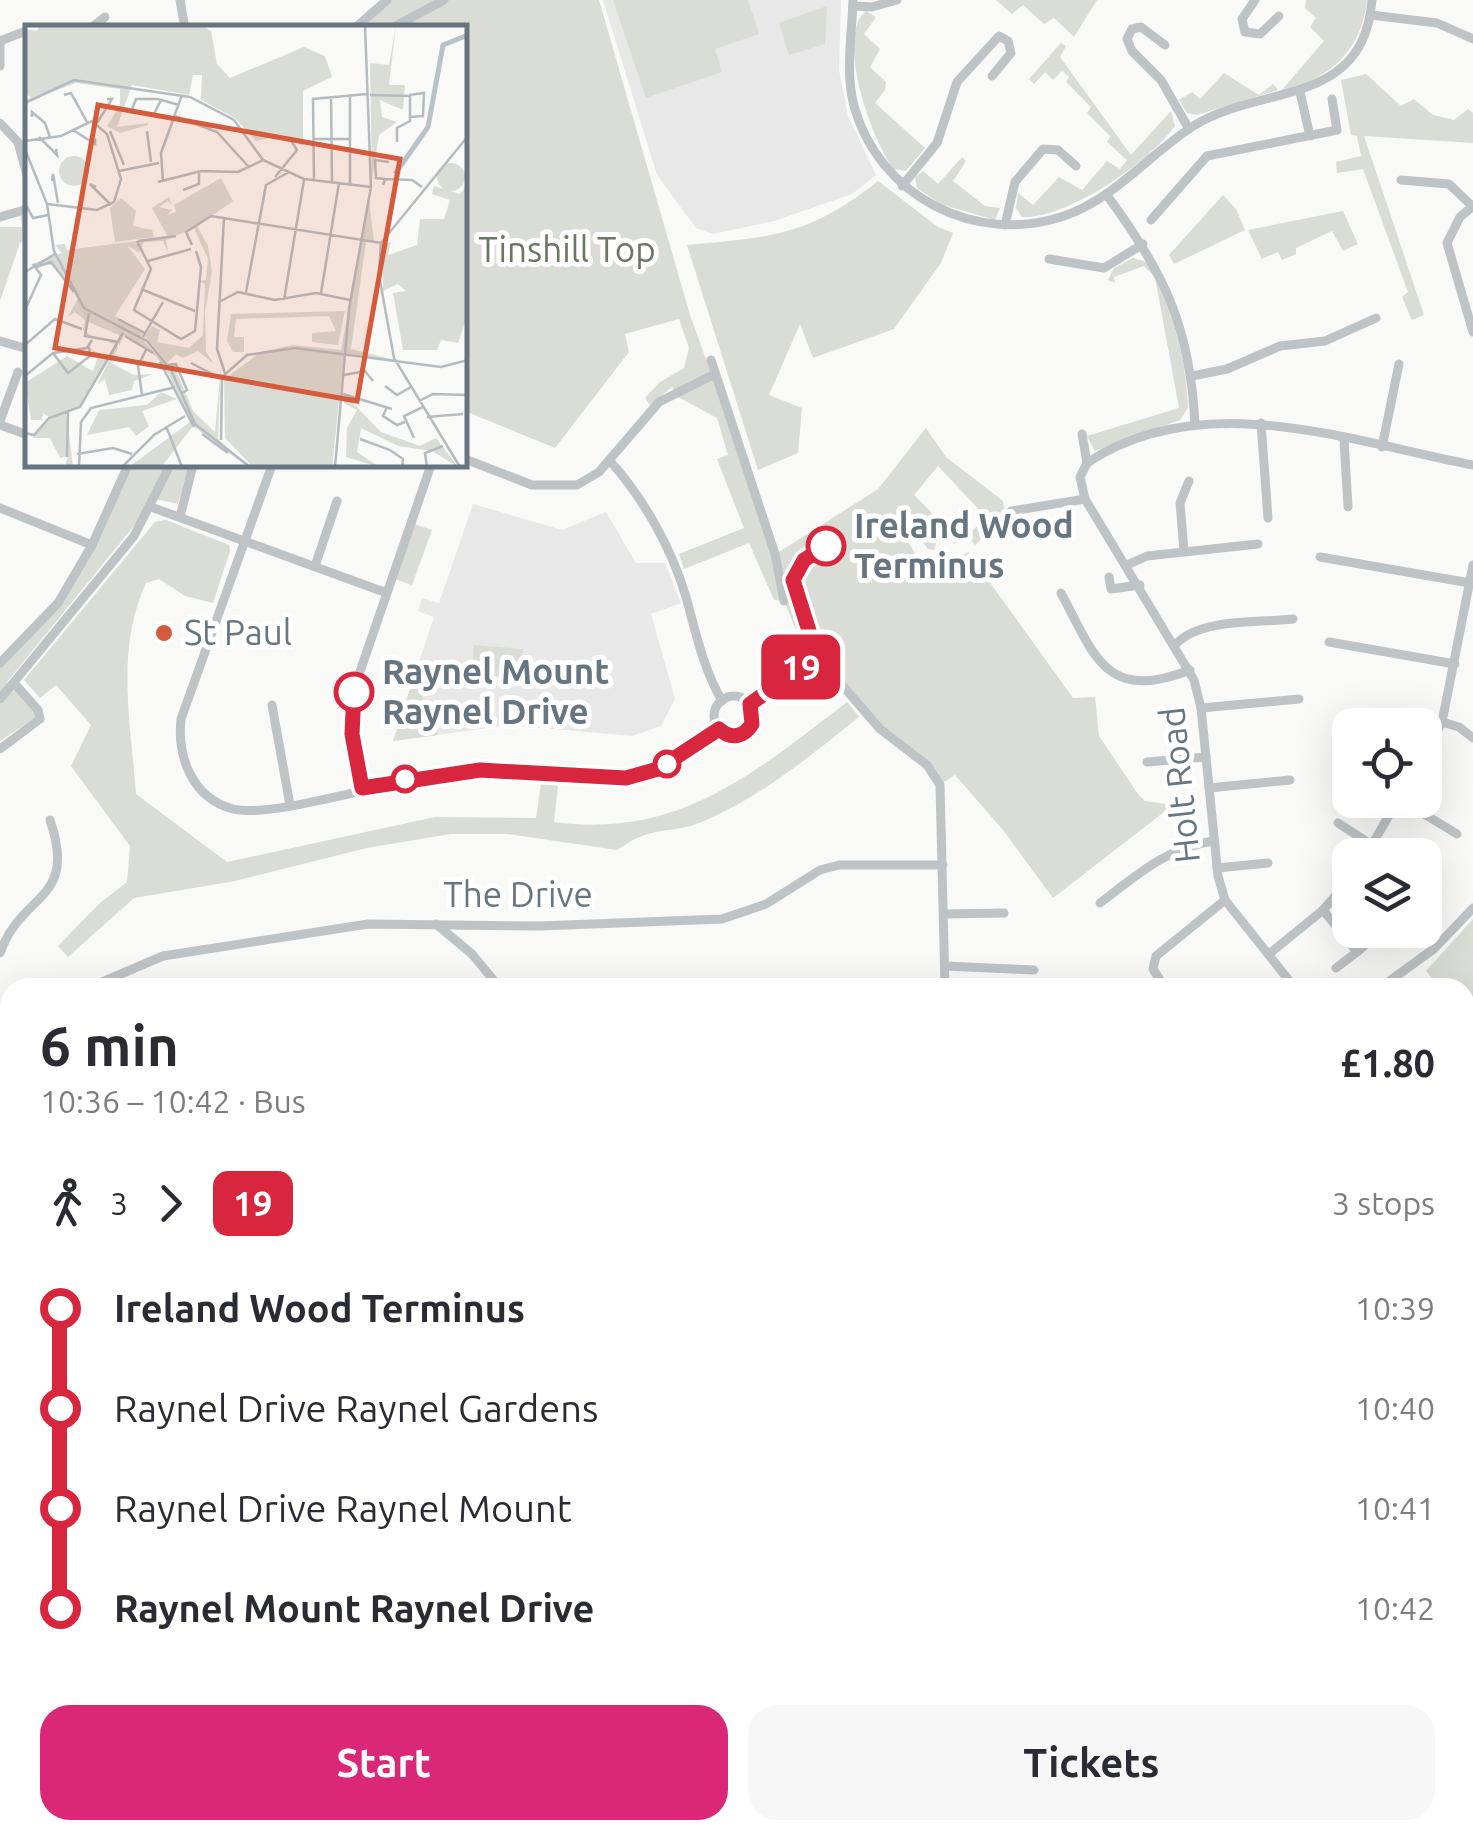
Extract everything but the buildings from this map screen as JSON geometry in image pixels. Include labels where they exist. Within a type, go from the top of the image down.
[{"type":"street","points":[[180,0],[184,25]]},
{"type":"street","points":[[358,25],[387,0]]},
{"type":"street","points":[[398,25],[444,0]]},
{"type":"street","points":[[897,0],[872,7],[853,3],[850,79],[866,141],[902,186],[952,214],[1005,225],[1064,216],[1106,194],[1207,118],[1300,92],[1343,66],[1361,44],[1372,0]]},
{"type":"street","points":[[1255,0],[1242,19],[1245,32],[1260,34],[1279,16]]},
{"type":"street","points":[[1371,16],[1437,23],[1472,37]]},
{"type":"street","points":[[95,25],[105,17]]},
{"type":"street","points":[[1166,44],[1141,27],[1132,29],[1127,39],[1132,51],[1162,80],[1189,129]]},
{"type":"street","points":[[0,66],[0,40],[23,32]]},
{"type":"street","points":[[902,186],[936,144],[957,82],[998,36],[1008,41],[1011,53],[992,76]]},
{"type":"street","points":[[1300,92],[1310,136]]},
{"type":"street","points":[[1150,220],[1208,156],[1337,130],[1332,99]]},
{"type":"street","points":[[0,123],[18,142],[25,168]]},
{"type":"street","points":[[1005,225],[1015,182],[1044,149],[1058,150],[1076,166]]},
{"type":"street","points":[[1401,180],[1449,184],[1472,206],[1460,217],[1447,244],[1473,332]]},
{"type":"street","points":[[1106,194],[1143,244],[1169,290],[1184,332],[1195,424]]},
{"type":"street","points":[[0,217],[25,210]]},
{"type":"street","points":[[1048,259],[1104,268],[1143,244]]},
{"type":"street","points":[[1192,376],[1226,368],[1280,346],[1325,341],[1376,318]]},
{"type":"street","points":[[0,341],[25,348]]},
{"type":"street","points":[[711,360],[776,554],[784,601]]},
{"type":"street","points":[[1382,447],[1400,364]]},
{"type":"street","points":[[18,372],[0,423],[25,434]]},
{"type":"street","points":[[468,460],[546,488],[577,485],[609,460],[658,402],[716,374]]},
{"type":"street","points":[[1087,463],[1156,430],[1195,424],[1261,423],[1473,465]]},
{"type":"street","points":[[1261,423],[1268,518]]},
{"type":"street","points":[[1010,511],[1085,499],[1080,477],[1087,463],[1082,434]]},
{"type":"street","points":[[1344,440],[1348,507]]},
{"type":"street","points":[[609,460],[632,490],[676,570],[705,669],[722,700]]},
{"type":"street","points":[[0,663],[58,603],[92,545],[127,468]]},
{"type":"street","points":[[0,698],[134,536],[169,468]]},
{"type":"street","points":[[180,517],[192,468]]},
{"type":"street","points":[[271,468],[180,719],[180,748],[195,783],[218,803],[247,811],[480,770],[626,778],[658,769],[719,729]]},
{"type":"street","points":[[362,788],[352,734],[353,699],[384,592],[430,468]]},
{"type":"street","points":[[1184,551],[1180,503],[1189,481]]},
{"type":"street","name":"Holt Road","points":[[1085,499],[1190,670],[1201,708],[1216,868],[1225,900],[1286,978]]},
{"type":"street","points":[[315,566],[337,501]]},
{"type":"street","points":[[151,507],[384,592]]},
{"type":"street","points":[[0,508],[92,545]]},
{"type":"street","points":[[1127,566],[1146,556],[1258,544]]},
{"type":"street","points":[[1320,557],[1470,584]]},
{"type":"street","points":[[1473,565],[1442,722],[1459,727],[1473,738]]},
{"type":"street","points":[[1110,577],[1111,589],[1140,586]]},
{"type":"street","points":[[1061,593],[1098,660],[1116,677],[1143,680],[1190,670]]},
{"type":"street","points":[[1176,644],[1184,634],[1204,628],[1293,620]]},
{"type":"street","points":[[1460,637],[1473,640]]},
{"type":"street","points":[[1329,642],[1455,664]]},
{"type":"street","points":[[750,704],[817,656],[880,729],[927,765],[940,786],[945,978]]},
{"type":"street","points":[[0,749],[40,719],[38,710],[14,684]]},
{"type":"street","points":[[734,696],[750,704],[752,724],[744,734],[730,736],[719,729],[714,718],[722,700],[734,696]]},
{"type":"street","points":[[1201,708],[1299,699]]},
{"type":"street","points":[[272,705],[290,804]]},
{"type":"street","points":[[1146,762],[1206,757]]},
{"type":"street","points":[[1209,788],[1290,780]]},
{"type":"street","points":[[1430,818],[1456,834]]},
{"type":"street","points":[[0,953],[2,936],[58,871],[59,845],[50,820]]},
{"type":"street","points":[[1338,823],[1362,838]]},
{"type":"street","points":[[1100,903],[1160,856],[1185,845],[1213,841]]},
{"type":"street","points":[[1216,868],[1268,863]]},
{"type":"street","name":"The Drive","points":[[108,978],[141,961],[163,956],[368,924],[540,926],[722,919],[766,904],[820,870],[840,866],[944,865]]},
{"type":"street","points":[[1159,978],[1153,969],[1156,956],[1225,900]]},
{"type":"street","points":[[1268,954],[1332,900]]},
{"type":"street","points":[[1394,978],[1435,948],[1473,908]]},
{"type":"street","points":[[1323,910],[1356,952]]},
{"type":"street","points":[[944,914],[1004,913]]},
{"type":"street","points":[[434,922],[461,944],[491,978]]},
{"type":"street","points":[[461,944],[474,924]]},
{"type":"street","points":[[1336,968],[1361,948]]},
{"type":"street","points":[[944,966],[1034,970]]},
{"type":"shaded area","points":[[603,0],[841,0],[839,70],[848,116],[876,175],[852,194],[774,221],[713,234],[696,228],[657,175]]},
{"type":"shaded area","points":[[473,504],[562,530],[606,512],[636,563],[665,563],[681,603],[651,614],[675,699],[661,726],[632,736],[510,725],[393,741],[434,617],[418,611],[422,598],[439,603]]},
{"type":"green space","name":"Tinshill Top","points":[[387,0],[599,0],[690,315],[776,554],[878,489],[926,428],[946,457],[1003,501],[1006,516],[975,545],[967,535],[954,544],[960,520],[974,529],[986,517],[938,466],[914,495],[934,515],[928,533],[936,544],[934,550],[928,549],[904,516],[896,522],[930,578],[968,552],[1073,698],[1095,697],[1099,736],[1138,794],[1145,801],[1173,805],[1053,898],[1003,830],[955,775],[940,785],[927,765],[880,729],[826,662],[809,661],[784,601],[774,600],[749,543],[684,569],[679,554],[744,528],[717,459],[728,455],[717,418],[678,397],[672,387],[650,405],[645,398],[660,382],[684,368],[689,348],[679,319],[625,334],[629,352],[555,448],[468,412],[468,25],[358,25]]},
{"type":"green space","points":[[613,0],[748,0],[759,34],[715,49],[722,72],[646,98]]},
{"type":"green space","points":[[996,0],[1097,0],[1074,37],[1054,18],[1044,24],[1023,5],[1012,14]]},
{"type":"green space","points":[[1306,0],[1367,0],[1358,34],[1340,60],[1314,79],[1281,91],[1324,41],[1310,27],[1316,18],[1305,8]]},
{"type":"green space","points":[[827,6],[825,44],[789,55],[779,23]]},
{"type":"green space","points":[[866,11],[876,17],[864,34],[880,49],[870,67],[886,82],[875,103],[925,148],[906,171],[894,169],[885,156],[860,90],[854,43],[857,24]]},
{"type":"green space","points":[[1061,43],[1066,46],[1060,57],[1131,155],[1171,111],[1175,126],[1147,156],[1106,186],[1062,209],[1022,217],[1016,208],[1018,193],[1033,205],[1059,177],[1082,190],[1107,161],[1120,169],[1127,160],[1107,142],[1110,136],[1087,113],[1091,107],[1066,82],[1069,77],[1062,71],[1053,80],[1045,72],[1034,84],[1029,79]]},
{"type":"green space","points":[[1224,73],[1259,95],[1273,84],[1278,90],[1197,115],[1187,113],[1179,100],[1192,92],[1200,99]]},
{"type":"green space","points":[[1366,74],[1401,106],[1414,99],[1433,115],[1454,120],[1468,109],[1473,113],[1473,143],[1364,136],[1424,315],[1412,320],[1402,297],[1408,292],[1363,169],[1337,173],[1336,162],[1361,156],[1357,136],[1351,135],[1341,80]]},
{"type":"green space","points":[[962,157],[966,161],[953,181],[985,206],[1000,208],[995,220],[940,204],[917,188],[915,177],[923,171],[938,184]]},
{"type":"green space","points":[[878,181],[938,227],[953,233],[941,263],[894,329],[813,358],[800,324],[769,395],[802,408],[798,453],[758,470],[687,245],[788,231],[831,213]]},
{"type":"green space","points":[[1223,195],[1236,209],[1245,230],[1174,264],[1169,255]]},
{"type":"green space","points":[[1343,211],[1358,244],[1343,251],[1332,231],[1296,248],[1296,254],[1282,260],[1278,252],[1262,259],[1248,230]]},
{"type":"green space","points":[[25,214],[25,239],[20,243],[0,301],[0,227],[22,227],[20,215]]},
{"type":"green space","points":[[1133,258],[1147,262],[1154,276],[1144,266],[1114,277],[1115,283],[1108,280],[1114,268]]},
{"type":"green space","points":[[1155,278],[1181,351],[1188,408],[1180,420],[1095,451],[1087,436],[1179,408]]},
{"type":"green space","points":[[126,468],[188,468],[178,504],[151,498],[137,522],[7,682],[35,711],[35,718],[0,741],[0,663],[58,603]]},
{"type":"green space","points":[[166,520],[229,545],[230,551],[213,603],[185,596],[159,579],[146,583],[136,608],[128,687],[136,794],[227,862],[435,817],[536,818],[541,784],[558,786],[554,822],[599,825],[639,820],[713,795],[780,753],[847,702],[859,717],[746,800],[704,821],[642,836],[617,850],[508,834],[451,834],[367,848],[235,881],[134,898],[68,957],[58,946],[127,882],[130,846],[71,766],[91,725],[56,685],[40,698],[24,680],[155,522]]},
{"type":"green space","points":[[415,524],[432,530],[412,585],[395,579]]},
{"type":"green space","points":[[474,645],[523,649],[521,678],[472,674]]},
{"type":"green space","points":[[414,677],[438,735],[393,741]]},
{"type":"green space","points":[[1473,919],[1473,978],[1432,978],[1426,971]]},
{"type":"bus line","name":"19","points":[[354,692],[352,734],[362,788],[480,770],[605,778],[643,774],[670,762],[719,729],[730,736],[744,734],[754,717],[750,704],[817,656],[812,629],[793,580],[804,560],[826,546]]},
{"type":"place","name":"Ireland Wood Terminus","points":[[826,546]]},
{"type":"place","name":"St Paul","points":[[164,633]]},
{"type":"place","name":"Raynel Mount Raynel Drive","points":[[354,692]]}]
